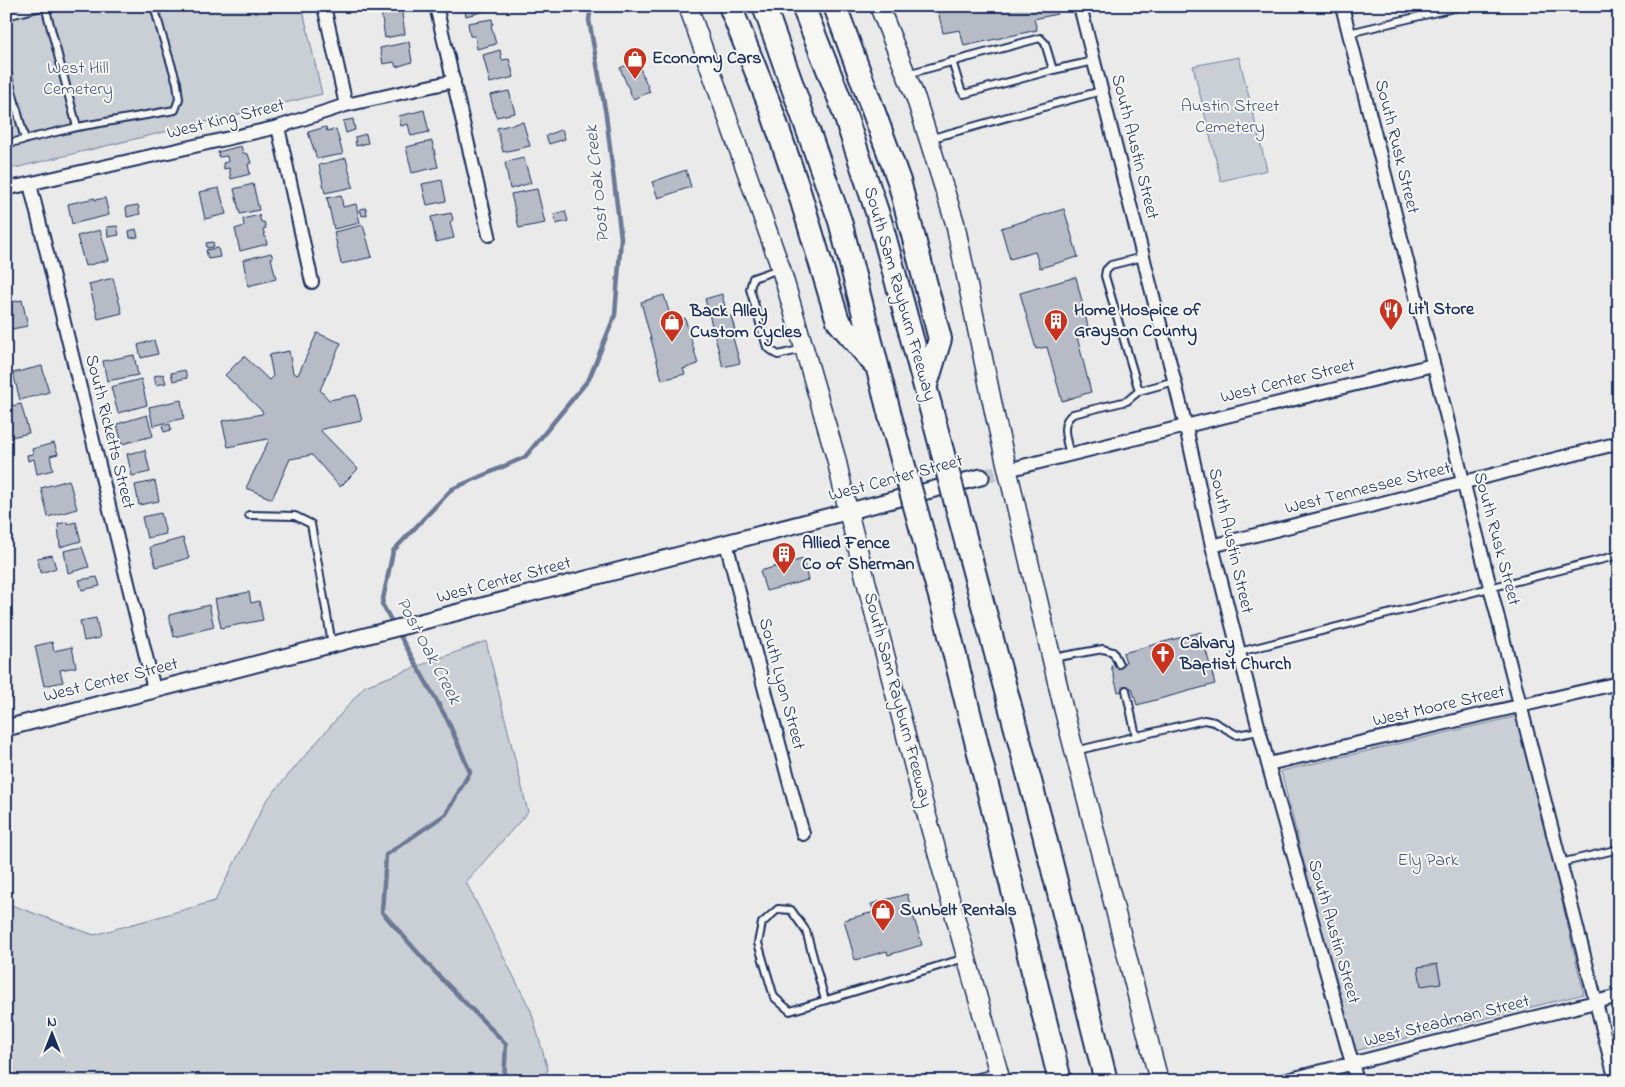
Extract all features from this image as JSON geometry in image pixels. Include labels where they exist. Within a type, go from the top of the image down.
[{"type":"highway","points":[[730,6],[770,106],[798,188],[838,320],[877,367]]},
{"type":"highway","name":"South Sam Rayburn Freeway","points":[[764,6],[840,221],[890,416],[943,607],[1060,1081]]},
{"type":"highway","name":"South Sam Rayburn Freeway","points":[[803,6],[840,100],[869,189],[928,395],[1043,831],[1106,1081]]},
{"type":"highway","points":[[834,6],[899,181],[940,339],[928,395]]},
{"type":"main road","name":"South Sam Rayburn Freeway","points":[[688,6],[781,269],[836,458],[923,802],[1000,1076]]},
{"type":"main road","points":[[879,6],[916,99],[955,223],[1006,470],[1074,751],[1159,1081]]},
{"type":"street","points":[[324,6],[346,106]]},
{"type":"street","points":[[436,6],[489,235]]},
{"type":"street","name":"South Austin Street","points":[[1080,6],[1175,381],[1238,652],[1357,1081]]},
{"type":"street","name":"South Rusk Street","points":[[1342,6],[1463,483],[1492,588],[1520,706],[1616,1081]]},
{"type":"street","name":"West King Street","points":[[6,189],[278,127],[346,106],[454,82]]},
{"type":"street","points":[[278,127],[312,282]]},
{"type":"street","name":"South Ricketts Street","points":[[30,184],[154,689]]},
{"type":"street","name":"West Center Street","points":[[1006,470],[1433,366]]},
{"type":"street","name":"West Tennessee Street","points":[[1212,546],[1619,443]]},
{"type":"street","name":"West Center Street","points":[[6,728],[981,477]]},
{"type":"street","name":"South Lyon Street","points":[[726,543],[803,834]]},
{"type":"street","name":"West Moore Street","points":[[1268,764],[1619,682]]},
{"type":"street","name":"West Steadman Street","points":[[1284,1081],[1619,996]]},
{"type":"lane","points":[[6,16],[45,6],[77,127]]},
{"type":"lane","points":[[6,144],[77,127],[175,110],[179,99],[177,83],[154,6]]},
{"type":"lane","points":[[1349,33],[1462,6]]},
{"type":"lane","points":[[906,74],[1040,38],[1045,43],[1053,70]]},
{"type":"lane","points":[[952,61],[964,94],[1094,61]]},
{"type":"lane","points":[[6,68],[25,140]]},
{"type":"lane","points":[[928,140],[1101,90]]},
{"type":"lane","points":[[1139,391],[1105,276],[1106,270],[1111,265],[1143,257]]},
{"type":"lane","points":[[781,269],[752,278],[750,289],[767,347],[778,355],[803,349]]},
{"type":"lane","points":[[1070,455],[1065,436],[1067,418],[1073,414],[1127,401],[1139,391],[1175,381]]},
{"type":"lane","points":[[249,515],[296,516],[311,524],[332,645]]},
{"type":"lane","points":[[1238,652],[1619,555]]},
{"type":"lane","points":[[1051,658],[1103,649],[1113,652],[1119,664]]},
{"type":"lane","points":[[1126,690],[1136,736]]},
{"type":"lane","points":[[1074,751],[1204,720],[1214,722],[1237,735],[1259,731]]},
{"type":"lane","points":[[1560,863],[1619,849]]},
{"type":"lane","points":[[825,1000],[806,931],[791,910],[778,909],[762,923],[758,943],[774,997],[790,1011],[966,957]]},
{"type":"lane","points":[[963,1081],[1000,1076]]},
{"type":"lane","points":[[870,1081],[892,1081]]},
{"type":"green space","name":"West Hill Cemetery","points":[[6,6],[302,6],[322,94],[6,170]]},
{"type":"green space","name":"Austin Street Cemetery","points":[[1239,57],[1267,170],[1221,181],[1193,66]]},
{"type":"green space","points":[[486,641],[528,812],[466,882],[531,1011],[548,1070],[541,1081],[6,1081],[6,903],[94,935],[215,901],[266,801],[365,686]]},
{"type":"green space","name":"Ely Park","points":[[1518,716],[1584,994],[1351,1052],[1281,771]]},
{"type":"building","points":[[464,6],[499,6],[500,7],[466,16]]},
{"type":"building","points":[[937,6],[1056,6],[1057,14],[1034,19],[1037,30],[964,46],[960,30],[943,33]]},
{"type":"building","points":[[401,7],[405,34],[385,38],[381,11]]},
{"type":"building","points":[[492,19],[493,24],[491,25],[496,44],[477,49],[475,36],[470,36],[468,23]]},
{"type":"building","points":[[409,42],[412,62],[396,67],[394,62],[383,64],[380,48]]},
{"type":"building","points":[[500,50],[502,60],[509,59],[514,77],[490,83],[483,55]]},
{"type":"building","name":"Economy Cars","points":[[637,61],[650,92],[633,99],[620,68]]},
{"type":"building","points":[[509,91],[515,113],[496,117],[490,95]]},
{"type":"building","points":[[424,110],[429,132],[411,136],[408,124],[401,126],[399,116]]},
{"type":"building","points":[[353,119],[355,130],[346,133],[343,121]]},
{"type":"building","points":[[523,122],[530,146],[503,152],[497,128]]},
{"type":"building","points":[[326,127],[327,131],[336,129],[343,154],[317,159],[308,132]]},
{"type":"building","points":[[562,129],[565,139],[549,144],[546,136]]},
{"type":"building","points":[[366,134],[368,143],[356,146],[355,137]]},
{"type":"building","points":[[432,141],[438,167],[412,173],[406,147]]},
{"type":"building","points":[[241,146],[243,153],[248,154],[251,163],[248,164],[250,174],[231,179],[229,168],[224,169],[223,163],[228,162],[227,156],[219,157],[218,152]]},
{"type":"building","points":[[346,158],[353,187],[325,193],[319,165]]},
{"type":"building","points":[[524,158],[531,183],[510,189],[505,162]]},
{"type":"building","points":[[686,170],[691,187],[658,198],[652,182]]},
{"type":"building","points":[[442,180],[446,201],[427,205],[422,184]]},
{"type":"building","points":[[253,184],[259,210],[240,214],[234,189]]},
{"type":"building","points":[[219,188],[226,214],[205,219],[199,192]]},
{"type":"building","points":[[537,189],[545,223],[519,228],[511,194]]},
{"type":"building","points":[[341,195],[343,207],[356,204],[360,223],[334,229],[327,198]]},
{"type":"building","points":[[95,198],[95,200],[105,198],[109,215],[72,224],[68,204]]},
{"type":"building","points":[[138,205],[140,214],[127,217],[126,207]]},
{"type":"building","points":[[366,208],[367,215],[362,216],[360,209]]},
{"type":"building","points":[[1064,209],[1078,257],[1040,268],[1035,252],[1010,259],[1001,228]]},
{"type":"building","points":[[565,211],[568,221],[556,224],[554,214]]},
{"type":"building","points":[[451,213],[453,219],[450,223],[454,238],[436,242],[431,217]]},
{"type":"building","points":[[259,215],[261,222],[264,222],[266,228],[263,229],[267,244],[240,251],[235,229],[244,226],[243,219]]},
{"type":"building","points":[[363,225],[372,257],[341,264],[334,232]]},
{"type":"building","points":[[117,226],[119,235],[108,237],[107,227]]},
{"type":"building","points":[[136,229],[138,237],[130,238],[129,231]]},
{"type":"building","points":[[100,230],[109,260],[85,266],[77,236]]},
{"type":"building","points":[[213,242],[214,247],[207,248],[206,243]]},
{"type":"building","points":[[218,248],[220,257],[208,259],[206,250]]},
{"type":"building","points":[[271,253],[276,279],[248,286],[243,260]]},
{"type":"building","name":"Home Hospice of Grayson County","points":[[1076,277],[1090,335],[1077,337],[1091,392],[1062,401],[1047,347],[1036,349],[1020,293]]},
{"type":"building","points":[[113,278],[122,313],[98,319],[89,284]]},
{"type":"building","points":[[722,294],[727,316],[731,316],[737,338],[733,338],[740,363],[723,367],[705,299]]},
{"type":"building","name":"Back Alley Custom Cycles","points":[[664,295],[672,322],[685,318],[698,364],[683,369],[685,374],[662,380],[641,302]]},
{"type":"building","points":[[22,300],[28,326],[6,330],[6,303]]},
{"type":"building","points":[[317,333],[341,343],[320,390],[329,400],[356,395],[362,421],[322,429],[321,431],[358,469],[340,487],[312,455],[290,459],[272,499],[246,488],[269,440],[228,447],[222,421],[262,414],[263,412],[225,375],[244,356],[269,380],[273,376],[269,355],[289,351],[293,373],[298,375]]},
{"type":"building","points":[[154,340],[158,354],[141,358],[138,345]]},
{"type":"building","points":[[134,355],[138,375],[107,381],[103,361]]},
{"type":"building","points":[[42,366],[49,392],[20,400],[13,373]]},
{"type":"building","points":[[185,370],[187,378],[173,381],[171,373]]},
{"type":"building","points":[[163,374],[166,383],[156,385],[154,376]]},
{"type":"building","points":[[141,379],[147,405],[118,413],[111,387]]},
{"type":"building","points":[[181,400],[184,418],[153,426],[149,407]]},
{"type":"building","points":[[21,404],[29,433],[7,438],[6,407]]},
{"type":"building","points":[[147,415],[153,436],[122,444],[117,424]]},
{"type":"building","points":[[170,424],[171,430],[164,432],[162,426]]},
{"type":"building","points":[[54,443],[58,454],[50,456],[53,470],[37,474],[34,459],[28,461],[27,455],[33,454],[32,449]]},
{"type":"building","points":[[145,450],[150,472],[132,476],[127,454]]},
{"type":"building","points":[[69,480],[77,509],[48,517],[41,488]]},
{"type":"building","points":[[155,481],[159,501],[139,505],[135,485]]},
{"type":"building","points":[[161,513],[166,534],[147,538],[142,517]]},
{"type":"building","points":[[67,522],[68,524],[76,522],[81,541],[60,547],[58,524]]},
{"type":"building","points":[[183,538],[189,558],[156,567],[150,547]]},
{"type":"building","points":[[82,547],[89,567],[68,573],[64,551]]},
{"type":"building","points":[[52,555],[56,568],[41,573],[37,558]]},
{"type":"building","name":"Allied Fence Co of Sherman","points":[[803,559],[808,580],[766,591],[760,571]]},
{"type":"building","points":[[97,577],[100,586],[82,590],[79,580]]},
{"type":"building","points":[[249,592],[251,603],[259,601],[263,620],[221,628],[215,599]]},
{"type":"building","points":[[209,605],[214,627],[174,637],[169,615]]},
{"type":"building","points":[[96,618],[100,638],[84,641],[80,621]]},
{"type":"building","name":"Calvary Baptist Church","points":[[1201,632],[1215,684],[1137,705],[1132,688],[1118,692],[1111,666],[1126,662],[1123,653]]},
{"type":"building","points":[[52,642],[54,651],[72,647],[76,667],[60,670],[63,682],[44,686],[35,646]]},
{"type":"building","name":"Sunbelt Rentals","points":[[907,894],[922,945],[888,955],[887,951],[855,960],[844,920],[874,912],[871,904]]},
{"type":"building","points":[[1437,964],[1441,983],[1421,986],[1418,967]]},
{"type":"waterway","name":"Post Oak Creek","points":[[504,1081],[506,1044],[435,972],[382,912],[386,855],[446,814],[470,772],[448,721],[382,604],[393,551],[452,489],[525,457],[589,379],[615,315],[621,238],[606,115],[589,20],[591,6]]},
{"type":"tunnel","points":[[981,477],[1006,470]]},
{"type":"place","name":"Economy Cars","points":[[635,80]]},
{"type":"place","name":"Lit'l Store","points":[[1391,331]]},
{"type":"place","name":"Home Hospice of Grayson County","points":[[1056,342]]},
{"type":"place","name":"Back Alley Custom Cycles","points":[[672,343]]},
{"type":"place","name":"Allied Fence Co of Sherman","points":[[784,575]]},
{"type":"place","name":"Calvary Baptist Church","points":[[1163,675]]},
{"type":"place","name":"Sunbelt Rentals","points":[[883,932]]}]
